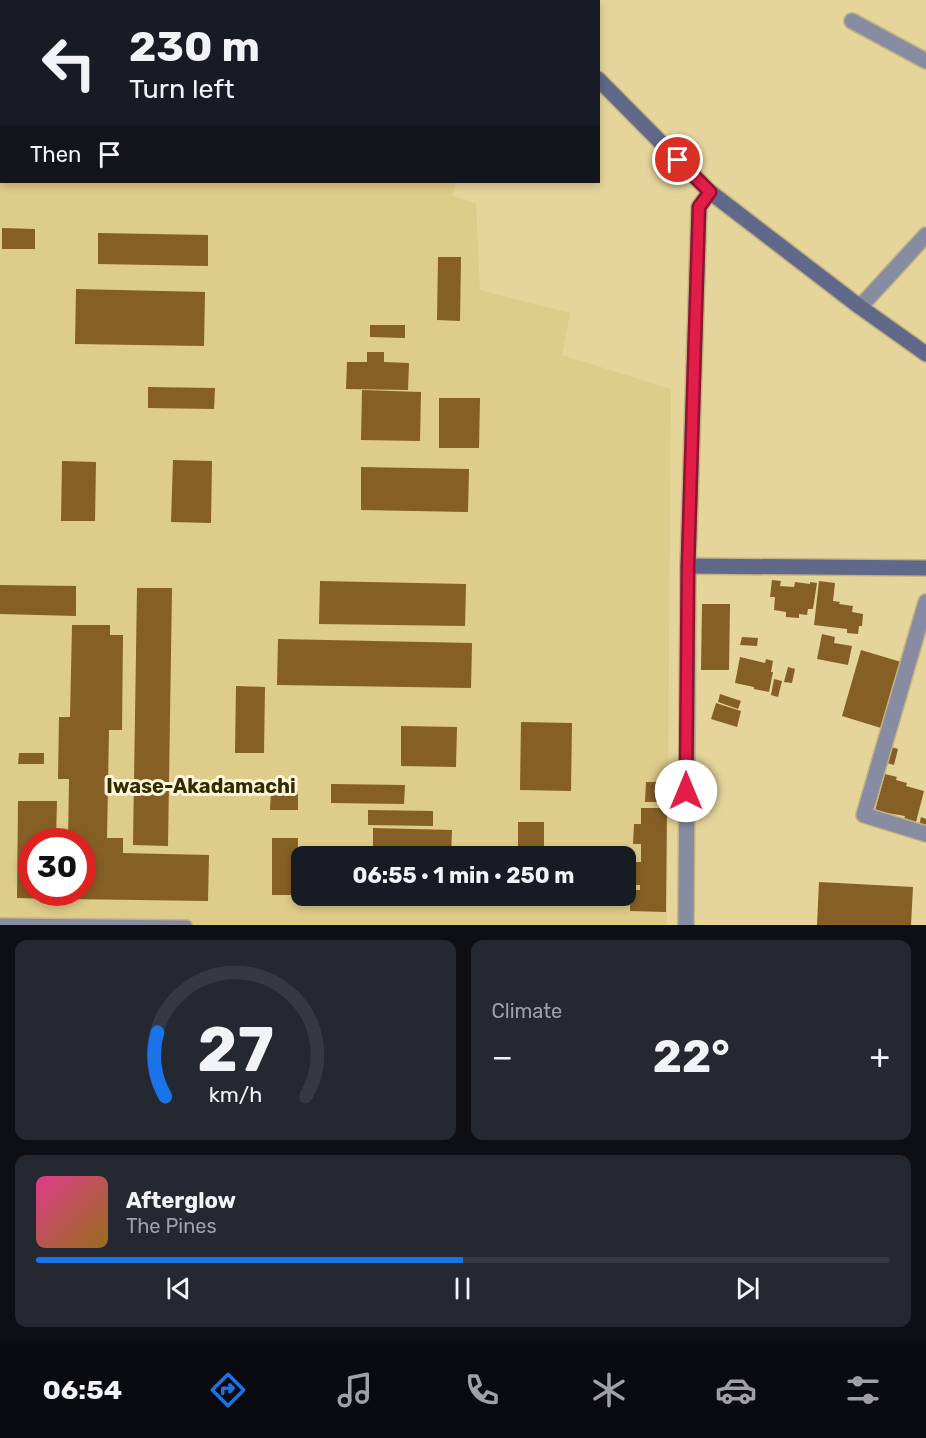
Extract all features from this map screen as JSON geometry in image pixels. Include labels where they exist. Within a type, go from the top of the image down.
[{"type":"street","points":[[852,21],[926,61]]},
{"type":"street","points":[[600,82],[710,192],[860,307],[926,354]]},
{"type":"street","points":[[686,925],[688,566],[699,207],[710,192]]},
{"type":"street","points":[[860,307],[926,235]]},
{"type":"street","points":[[688,566],[926,568]]},
{"type":"street","points":[[926,602],[864,815],[926,834]]},
{"type":"lane","points":[[0,923],[187,925]]},
{"type":"shaded area","points":[[0,183],[456,183],[452,196],[476,203],[480,290],[570,313],[562,355],[671,389],[667,925],[0,925]]},
{"type":"building","points":[[2,228],[35,229],[35,249],[2,249]]},
{"type":"building","points":[[98,233],[208,235],[208,266],[98,264]]},
{"type":"building","points":[[438,257],[461,257],[460,321],[437,320]]},
{"type":"building","points":[[76,289],[205,292],[204,346],[75,344]]},
{"type":"building","points":[[370,325],[405,325],[405,338],[370,337]]},
{"type":"building","points":[[367,352],[384,352],[384,362],[409,363],[408,390],[346,389],[347,362],[367,362]]},
{"type":"building","points":[[148,387],[215,388],[214,409],[148,408]]},
{"type":"building","points":[[362,390],[421,392],[420,441],[361,440]]},
{"type":"building","points":[[439,398],[480,398],[479,448],[439,448]]},
{"type":"building","points":[[173,460],[212,461],[211,523],[171,522]]},
{"type":"building","points":[[62,461],[96,462],[95,521],[61,521]]},
{"type":"building","points":[[361,467],[469,469],[468,512],[361,510]]},
{"type":"building","points":[[772,580],[781,581],[780,586],[794,587],[795,582],[817,583],[813,609],[808,609],[807,615],[799,614],[799,618],[786,617],[786,612],[774,610],[775,597],[770,597]]},
{"type":"building","points":[[320,581],[466,584],[465,626],[319,624]]},
{"type":"building","points":[[819,581],[835,583],[833,601],[853,606],[852,612],[863,614],[862,626],[859,626],[858,634],[847,633],[847,629],[814,625]]},
{"type":"building","points":[[0,585],[76,586],[76,616],[0,614]]},
{"type":"building","points":[[137,588],[172,588],[168,846],[133,845]]},
{"type":"building","points":[[702,604],[730,604],[729,670],[701,670]]},
{"type":"building","points":[[72,625],[110,625],[110,635],[123,635],[122,730],[109,730],[107,838],[123,838],[123,853],[209,855],[208,901],[96,899],[96,828],[68,828],[69,779],[58,779],[59,717],[70,717]]},
{"type":"building","points":[[822,634],[835,637],[834,643],[852,646],[848,665],[817,659]]},
{"type":"building","points":[[742,637],[758,638],[757,646],[740,645]]},
{"type":"building","points":[[278,639],[472,643],[471,688],[277,685]]},
{"type":"building","points":[[861,650],[901,662],[881,728],[842,716]]},
{"type":"building","points":[[740,657],[765,663],[766,659],[773,661],[769,692],[735,683]]},
{"type":"building","points":[[788,667],[795,669],[792,683],[784,682]]},
{"type":"building","points":[[774,679],[782,681],[778,697],[771,695]]},
{"type":"building","points":[[236,686],[265,687],[264,753],[235,753]]},
{"type":"building","points":[[720,694],[741,701],[738,709],[718,702]]},
{"type":"building","points":[[716,703],[741,711],[737,727],[711,719]]},
{"type":"building","points":[[521,722],[572,723],[571,791],[520,790]]},
{"type":"building","points":[[401,726],[457,727],[456,767],[401,766]]},
{"type":"building","points":[[891,747],[898,749],[894,765],[887,763]]},
{"type":"building","points":[[19,753],[44,753],[44,764],[18,764]]},
{"type":"building","points":[[885,774],[897,777],[896,780],[907,783],[906,786],[924,791],[916,822],[904,819],[905,816],[875,811]]},
{"type":"building","points":[[646,782],[666,782],[666,802],[645,802]]},
{"type":"building","points":[[331,784],[405,785],[404,804],[331,803]]},
{"type":"building","points":[[271,791],[298,791],[298,810],[270,810]]},
{"type":"building","points":[[18,801],[57,801],[56,828],[18,828],[17,898]]},
{"type":"building","points":[[641,808],[667,808],[666,912],[630,911],[630,906],[636,906],[636,890],[640,890],[640,885],[636,885],[636,862],[641,862],[641,844],[633,844],[634,824],[641,824]]},
{"type":"building","points":[[368,810],[433,811],[433,826],[368,825]]},
{"type":"building","points":[[921,817],[926,819],[926,828],[919,826]]},
{"type":"building","points":[[518,822],[544,822],[544,846],[518,846]]},
{"type":"building","points":[[373,828],[452,830],[451,846],[373,846]]},
{"type":"building","points":[[272,838],[298,838],[298,846],[291,846],[291,895],[272,895]]},
{"type":"building","points":[[819,882],[913,887],[911,925],[817,925]]},
{"type":"district","name":"Iwase-Akadamachi","points":[[201,786]]},
{"type":"route","points":[[678,160],[710,192],[699,207],[688,566],[686,791]]}]
